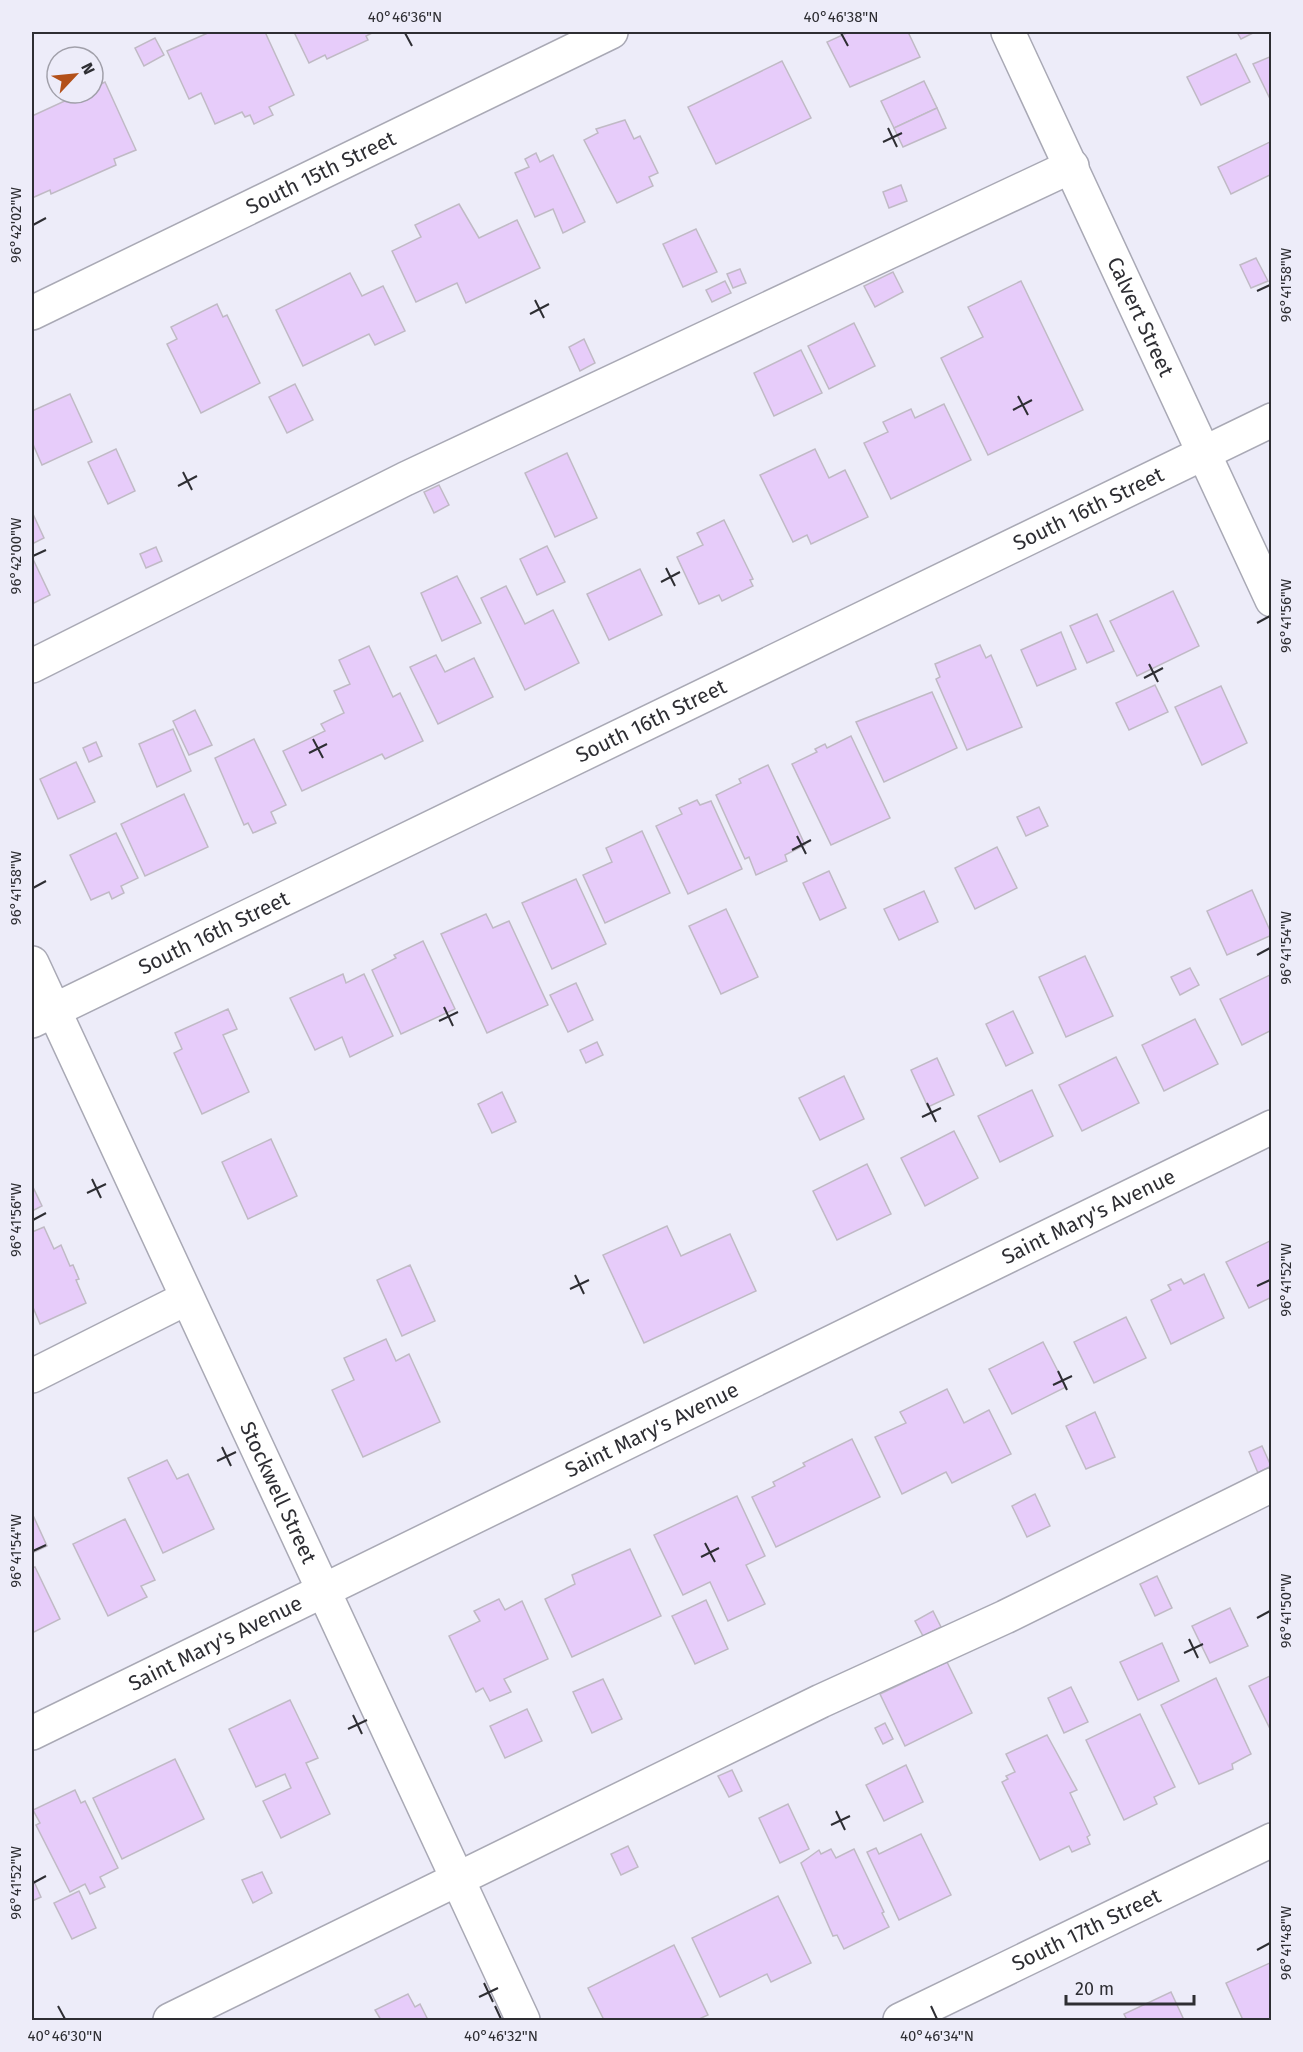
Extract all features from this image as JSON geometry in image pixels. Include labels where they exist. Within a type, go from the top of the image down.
[{"type":"street","name":"South 15th Street","points":[[32,313],[610,32]]},
{"type":"street","name":"Calvert Street","points":[[1008,32],[1272,600]]},
{"type":"street","points":[[32,666],[405,479],[1072,166]]},
{"type":"street","name":"South 16th Street","points":[[43,1016],[1272,420]]},
{"type":"street","name":"Stockwell Street","points":[[32,963],[43,1016],[187,1298],[523,2020]]},
{"type":"street","name":"Saint Mary's Avenue","points":[[32,1733],[1272,1127]]},
{"type":"street","points":[[32,1376],[187,1298]]},
{"type":"street","points":[[170,2020],[458,1881],[821,1701],[1005,1617],[1272,1485]]},
{"type":"street","name":"South 17th Street","points":[[900,2020],[1272,1840]]},
{"type":"building","points":[[210,32],[265,32],[294,95],[269,107],[273,115],[254,124],[250,115],[245,117],[242,112],[215,124],[201,93],[189,99],[167,51]]},
{"type":"building","points":[[294,32],[374,32],[366,36],[368,40],[327,59],[325,55],[309,63]]},
{"type":"building","points":[[849,32],[908,32],[920,57],[850,87],[827,42]]},
{"type":"building","points":[[1237,32],[1255,32],[1241,39]]},
{"type":"building","points":[[155,38],[164,55],[144,66],[135,48]]},
{"type":"building","points":[[1236,54],[1250,82],[1201,105],[1187,77]]},
{"type":"building","points":[[1272,56],[1272,103],[1253,64]]},
{"type":"building","points":[[782,61],[811,118],[716,164],[688,107]]},
{"type":"building","points":[[924,81],[937,108],[894,128],[881,101]]},
{"type":"building","points":[[105,82],[136,150],[114,159],[116,165],[51,194],[50,190],[32,198],[32,116],[56,105],[105,105]]},
{"type":"building","points":[[937,108],[946,128],[903,147],[894,128]]},
{"type":"building","points":[[625,120],[634,139],[640,136],[658,173],[649,177],[653,186],[617,203],[584,140],[598,133],[596,129]]},
{"type":"building","points":[[1272,141],[1272,174],[1231,194],[1218,167]]},
{"type":"building","points":[[536,153],[540,162],[553,155],[585,222],[563,233],[553,209],[535,217],[515,173],[529,167],[525,159]]},
{"type":"building","points":[[901,185],[907,201],[889,208],[883,192]]},
{"type":"building","points":[[459,204],[479,238],[517,220],[540,268],[466,303],[457,283],[416,302],[392,251],[421,237],[415,225]]},
{"type":"building","points":[[696,229],[717,272],[683,287],[663,244]]},
{"type":"building","points":[[1256,258],[1268,281],[1251,288],[1240,265]]},
{"type":"building","points":[[740,269],[746,283],[733,288],[727,274]]},
{"type":"building","points":[[893,272],[903,292],[875,307],[864,286]]},
{"type":"building","points":[[350,273],[362,296],[383,286],[405,331],[375,345],[369,334],[303,366],[276,310]]},
{"type":"building","points":[[725,281],[731,293],[712,302],[706,290]]},
{"type":"building","points":[[1021,281],[1083,410],[988,455],[941,358],[983,337],[968,307]]},
{"type":"building","points":[[217,304],[223,317],[227,315],[260,383],[201,413],[167,344],[177,339],[171,327]]},
{"type":"building","points":[[854,323],[875,366],[829,389],[808,346]]},
{"type":"building","points":[[584,339],[595,363],[580,371],[569,347]]},
{"type":"building","points":[[801,350],[822,393],[774,416],[754,373]]},
{"type":"building","points":[[295,384],[313,420],[287,433],[269,397]]},
{"type":"building","points":[[70,394],[92,442],[42,465],[32,442],[32,411]]},
{"type":"building","points":[[944,404],[971,460],[891,499],[864,443],[888,432],[883,422],[911,409],[915,418]]},
{"type":"building","points":[[116,449],[135,491],[108,504],[88,462]]},
{"type":"building","points":[[815,449],[829,478],[845,470],[868,517],[811,544],[807,535],[793,542],[760,475]]},
{"type":"building","points":[[567,453],[597,518],[555,537],[525,473]]},
{"type":"building","points":[[439,485],[449,505],[434,513],[424,492]]},
{"type":"building","points":[[32,515],[44,538],[32,544]]},
{"type":"building","points":[[724,520],[753,579],[750,580],[753,586],[722,601],[719,595],[699,604],[677,557],[703,545],[697,533]]},
{"type":"building","points":[[547,546],[565,582],[537,595],[520,559]]},
{"type":"building","points":[[156,547],[162,561],[146,568],[140,554]]},
{"type":"building","points":[[32,557],[50,595],[32,604]]},
{"type":"building","points":[[640,569],[662,615],[609,640],[587,594]]},
{"type":"building","points":[[457,576],[481,623],[442,641],[421,593]]},
{"type":"building","points":[[506,586],[525,624],[553,610],[579,663],[525,690],[481,598]]},
{"type":"building","points":[[1173,591],[1199,646],[1137,676],[1110,621]]},
{"type":"building","points":[[1097,614],[1114,651],[1087,663],[1070,626]]},
{"type":"building","points":[[1061,632],[1076,669],[1037,686],[1021,650]]},
{"type":"building","points":[[980,645],[986,658],[991,655],[1022,727],[967,750],[936,679],[940,677],[935,664]]},
{"type":"building","points":[[369,646],[393,697],[400,693],[423,741],[385,759],[382,754],[302,791],[283,751],[325,731],[321,724],[344,713],[334,691],[350,684],[339,660]]},
{"type":"building","points":[[436,655],[445,672],[474,658],[493,697],[438,724],[410,667]]},
{"type":"building","points":[[1155,685],[1168,712],[1129,730],[1116,703]]},
{"type":"building","points":[[1221,686],[1247,743],[1202,765],[1175,707]]},
{"type":"building","points":[[932,692],[957,748],[884,782],[856,722]]},
{"type":"building","points":[[195,710],[212,745],[189,755],[173,721]]},
{"type":"building","points":[[173,729],[191,771],[157,787],[139,744]]},
{"type":"building","points":[[851,736],[890,818],[831,845],[792,764],[817,752],[815,749],[825,744],[827,748]]},
{"type":"building","points":[[254,739],[286,805],[271,812],[276,823],[253,833],[248,823],[244,825],[215,758]]},
{"type":"building","points":[[96,742],[102,756],[89,762],[83,748]]},
{"type":"building","points":[[76,762],[95,802],[58,819],[40,779]]},
{"type":"building","points":[[768,765],[805,845],[785,855],[787,861],[756,875],[749,857],[745,859],[716,795],[741,783],[739,779]]},
{"type":"building","points":[[184,794],[208,847],[145,876],[121,824]]},
{"type":"building","points":[[697,800],[700,805],[711,801],[742,869],[688,894],[656,826],[682,814],[679,808]]},
{"type":"building","points":[[1039,807],[1048,826],[1026,836],[1017,817]]},
{"type":"building","points":[[642,831],[670,893],[605,923],[583,875],[612,862],[606,848]]},
{"type":"building","points":[[116,833],[138,878],[121,886],[124,893],[112,899],[109,892],[91,900],[70,855]]},
{"type":"building","points":[[997,847],[1017,888],[975,909],[955,868]]},
{"type":"building","points":[[829,871],[846,908],[820,920],[803,883]]},
{"type":"building","points":[[576,879],[606,944],[552,969],[522,903]]},
{"type":"building","points":[[1252,890],[1272,935],[1227,955],[1207,911]]},
{"type":"building","points":[[924,891],[938,922],[899,940],[884,909]]},
{"type":"building","points":[[726,909],[758,977],[721,994],[689,926]]},
{"type":"building","points":[[486,914],[493,928],[509,921],[548,1005],[487,1033],[441,934]]},
{"type":"building","points":[[423,941],[455,1009],[401,1034],[372,970],[396,958],[394,955]]},
{"type":"building","points":[[1085,956],[1113,1016],[1066,1037],[1039,977]]},
{"type":"building","points":[[1190,968],[1199,985],[1180,995],[1171,977]]},
{"type":"building","points":[[343,974],[346,983],[364,974],[393,1036],[350,1057],[342,1037],[315,1050],[290,998]]},
{"type":"building","points":[[1272,974],[1272,1030],[1242,1045],[1220,999]]},
{"type":"building","points":[[576,983],[593,1020],[568,1032],[550,995]]},
{"type":"building","points":[[228,1009],[237,1029],[223,1035],[249,1092],[202,1114],[174,1053],[182,1049],[175,1033]]},
{"type":"building","points":[[1013,1011],[1033,1053],[1006,1066],[986,1024]]},
{"type":"building","points":[[1195,1019],[1218,1064],[1164,1091],[1142,1045]]},
{"type":"building","points":[[597,1042],[603,1055],[586,1063],[580,1050]]},
{"type":"building","points":[[1116,1057],[1139,1103],[1082,1131],[1059,1085]]},
{"type":"building","points":[[937,1058],[954,1095],[928,1107],[911,1070]]},
{"type":"building","points":[[844,1076],[864,1119],[820,1140],[799,1098]]},
{"type":"building","points":[[1032,1090],[1053,1136],[1000,1162],[978,1116]]},
{"type":"building","points":[[502,1092],[516,1122],[492,1133],[478,1104]]},
{"type":"building","points":[[954,1131],[978,1178],[925,1206],[901,1158]]},
{"type":"building","points":[[271,1139],[297,1196],[248,1219],[222,1162]]},
{"type":"building","points":[[867,1164],[891,1214],[837,1240],[813,1191]]},
{"type":"building","points":[[32,1185],[42,1206],[32,1211]]},
{"type":"building","points":[[667,1226],[681,1256],[730,1234],[756,1291],[644,1343],[603,1255]]},
{"type":"building","points":[[44,1227],[54,1249],[61,1245],[70,1266],[73,1265],[79,1279],[76,1280],[86,1303],[40,1324],[32,1305],[32,1232]]},
{"type":"building","points":[[1272,1240],[1272,1297],[1249,1308],[1226,1262]]},
{"type":"building","points":[[410,1265],[435,1321],[402,1336],[377,1280]]},
{"type":"building","points":[[1204,1274],[1224,1318],[1171,1344],[1151,1300],[1171,1290],[1168,1285],[1181,1279],[1184,1284]]},
{"type":"building","points":[[1126,1317],[1146,1358],[1094,1383],[1074,1342]]},
{"type":"building","points":[[386,1339],[396,1361],[409,1354],[440,1422],[363,1457],[332,1390],[354,1380],[344,1358]]},
{"type":"building","points":[[1043,1342],[1066,1387],[1012,1414],[989,1369]]},
{"type":"building","points":[[947,1389],[964,1423],[989,1410],[1011,1454],[952,1483],[946,1472],[902,1494],[875,1437],[906,1423],[900,1412]]},
{"type":"building","points":[[1095,1412],[1115,1457],[1086,1469],[1066,1426]]},
{"type":"building","points":[[852,1439],[880,1497],[776,1547],[752,1497],[775,1486],[773,1482],[805,1466],[803,1463]]},
{"type":"building","points":[[1262,1446],[1271,1466],[1258,1473],[1249,1452]]},
{"type":"building","points":[[167,1460],[177,1479],[188,1474],[214,1529],[163,1553],[128,1478]]},
{"type":"building","points":[[1035,1494],[1050,1526],[1027,1537],[1012,1506]]},
{"type":"building","points":[[737,1496],[765,1556],[746,1565],[765,1604],[728,1621],[710,1582],[683,1595],[654,1535]]},
{"type":"building","points":[[32,1513],[47,1546],[32,1553]]},
{"type":"building","points":[[125,1519],[155,1580],[141,1586],[147,1597],[108,1616],[73,1544]]},
{"type":"building","points":[[630,1549],[661,1616],[572,1657],[545,1599],[575,1584],[572,1575]]},
{"type":"building","points":[[35,1567],[60,1619],[32,1633],[32,1568]]},
{"type":"building","points":[[1157,1576],[1172,1608],[1155,1616],[1140,1584]]},
{"type":"building","points":[[499,1599],[505,1610],[522,1601],[548,1659],[504,1679],[511,1692],[490,1701],[483,1688],[476,1692],[449,1636],[480,1621],[474,1611]]},
{"type":"building","points":[[706,1600],[728,1649],[695,1664],[672,1616]]},
{"type":"building","points":[[1230,1608],[1248,1646],[1210,1663],[1192,1626]]},
{"type":"building","points":[[933,1611],[941,1627],[923,1636],[915,1621]]},
{"type":"building","points":[[1162,1643],[1179,1681],[1138,1700],[1120,1662]]},
{"type":"building","points":[[947,1662],[972,1713],[905,1746],[880,1694]]},
{"type":"building","points":[[1272,1675],[1272,1733],[1249,1686]]},
{"type":"building","points":[[1216,1678],[1251,1754],[1232,1764],[1233,1769],[1199,1784],[1161,1705]]},
{"type":"building","points":[[603,1679],[622,1719],[592,1733],[573,1692]]},
{"type":"building","points":[[1071,1687],[1088,1722],[1064,1733],[1048,1698]]},
{"type":"building","points":[[290,1700],[318,1758],[306,1763],[330,1814],[281,1838],[263,1801],[291,1788],[285,1774],[256,1787],[229,1729]]},
{"type":"building","points":[[527,1709],[542,1741],[505,1758],[490,1726]]},
{"type":"building","points":[[1140,1714],[1175,1787],[1154,1797],[1157,1804],[1124,1820],[1086,1740]]},
{"type":"building","points":[[885,1723],[893,1739],[883,1744],[875,1728]]},
{"type":"building","points":[[1047,1735],[1077,1790],[1070,1793],[1090,1835],[1087,1837],[1090,1844],[1072,1852],[1069,1846],[1040,1860],[1002,1782],[1008,1779],[1006,1776],[1015,1772],[1006,1754]]},
{"type":"building","points":[[175,1759],[204,1819],[122,1859],[93,1798]]},
{"type":"building","points":[[906,1765],[923,1802],[884,1821],[866,1785]]},
{"type":"building","points":[[732,1770],[742,1791],[729,1797],[718,1776]]},
{"type":"building","points":[[75,1790],[81,1803],[85,1801],[118,1868],[100,1877],[105,1887],[90,1894],[85,1884],[70,1892],[36,1825],[40,1823],[33,1810]]},
{"type":"building","points":[[788,1804],[809,1849],[780,1863],[759,1818]]},
{"type":"building","points":[[921,1834],[951,1895],[899,1920],[867,1852],[876,1848],[879,1854]]},
{"type":"building","points":[[628,1846],[638,1867],[621,1875],[611,1854]]},
{"type":"building","points":[[831,1849],[836,1858],[854,1849],[889,1927],[844,1949],[837,1935],[833,1936],[801,1863],[819,1850],[821,1854]]},
{"type":"building","points":[[262,1872],[272,1893],[253,1903],[242,1880]]},
{"type":"building","points":[[32,1877],[41,1897],[32,1901]]},
{"type":"building","points":[[79,1891],[96,1928],[72,1939],[54,1903]]},
{"type":"building","points":[[778,1896],[811,1963],[771,1982],[767,1974],[720,1997],[692,1938]]},
{"type":"building","points":[[674,1945],[708,2015],[697,2020],[604,2020],[588,1988]]},
{"type":"building","points":[[1272,1962],[1272,2020],[1243,2020],[1226,1983]]},
{"type":"building","points":[[1171,1992],[1184,2020],[1127,2020],[1124,2014]]},
{"type":"building","points":[[408,1994],[415,2007],[420,2004],[428,2020],[381,2020],[375,2010]]}]
